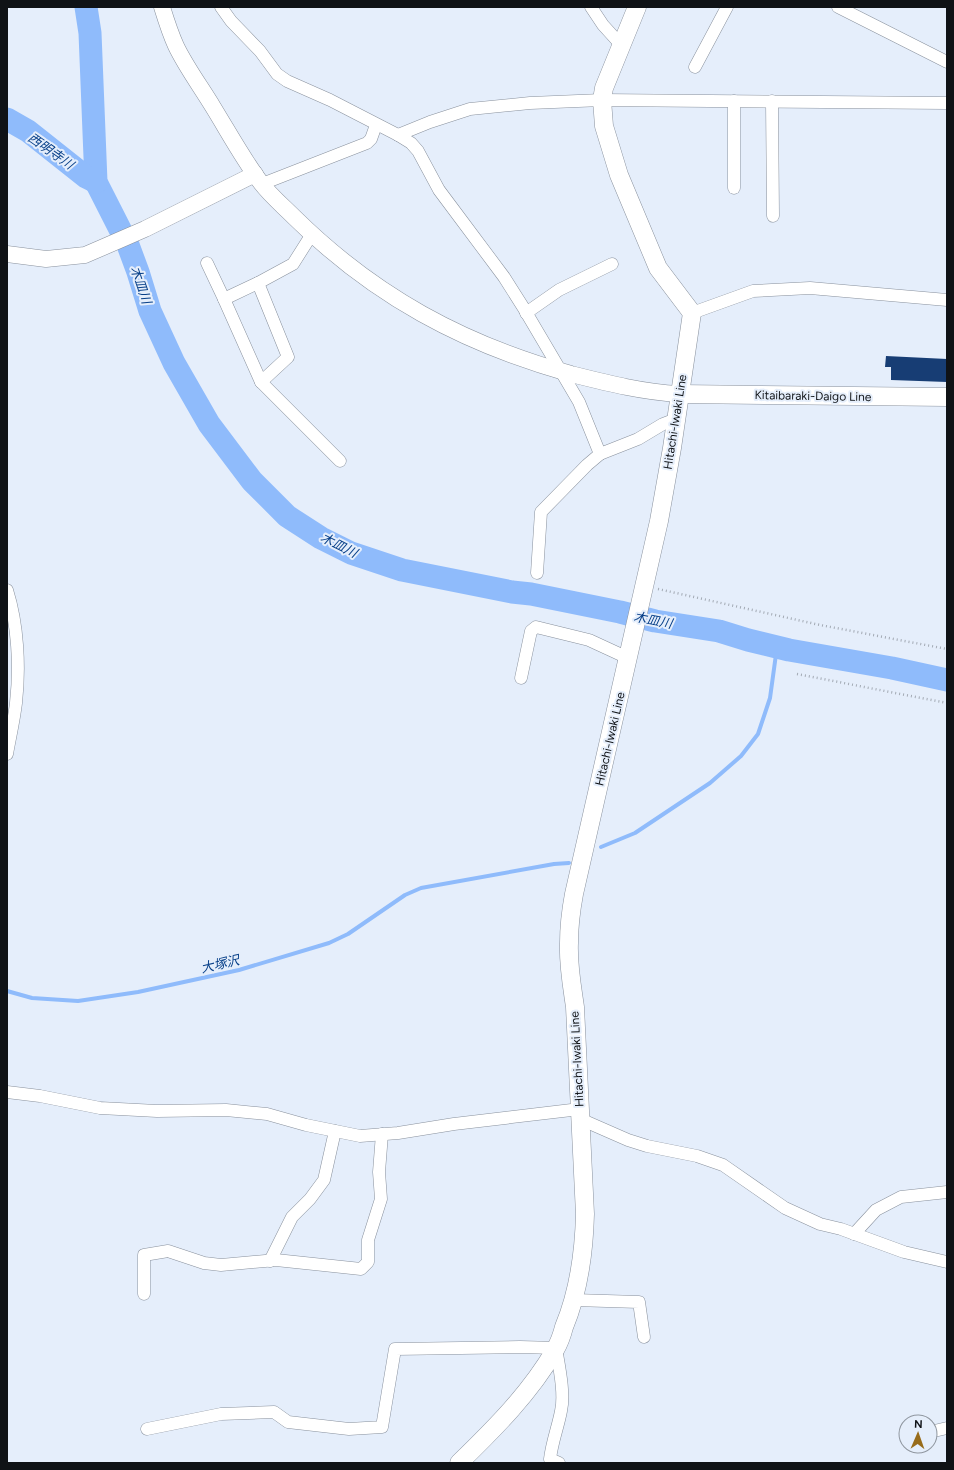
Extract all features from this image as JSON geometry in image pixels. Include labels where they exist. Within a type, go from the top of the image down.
[{"type":"main road","points":[[162,7],[169,30],[180,54],[258,179],[312,234],[372,283],[422,315],[475,341],[524,360],[619,386],[653,392],[679,394]]},
{"type":"main road","points":[[637,7],[604,88],[602,100],[604,126],[608,144],[619,175],[658,268],[692,313]]},
{"type":"main road","points":[[7,254],[46,259],[85,255],[258,179]]},
{"type":"main road","name":"Hitachi-Iwaki Line","points":[[459,1463],[506,1416],[528,1391],[556,1348],[574,1300],[581,1264],[585,1226],[575,1007],[570,974],[568,944],[570,919],[574,894],[659,521],[692,313]]},
{"type":"main road","name":"Kitaibaraki-Daigo Line","points":[[679,394],[947,397]]},
{"type":"street","points":[[221,7],[231,21],[260,51],[277,74],[287,81],[330,100],[398,135],[411,143],[418,151],[439,190],[504,276],[579,402],[600,454]]},
{"type":"street","points":[[591,7],[603,25],[622,46]]},
{"type":"street","points":[[695,67],[727,7]]},
{"type":"street","points":[[838,7],[947,62]]},
{"type":"street","points":[[398,135],[430,122],[470,109],[530,103],[602,100],[947,103]]},
{"type":"street","points":[[734,101],[734,188]]},
{"type":"street","points":[[772,101],[773,216]]},
{"type":"street","points":[[258,179],[367,143],[372,139],[376,125]]},
{"type":"street","points":[[224,300],[293,264],[312,234]]},
{"type":"street","points":[[207,263],[261,382],[340,461]]},
{"type":"street","points":[[526,313],[559,290],[612,264]]},
{"type":"street","points":[[258,283],[288,357],[261,382]]},
{"type":"street","points":[[692,313],[753,291],[810,288],[947,300]]},
{"type":"street","points":[[537,573],[541,512],[587,465],[600,454],[638,439],[676,418]]},
{"type":"street","points":[[7,590],[10,599],[18,649],[16,702],[7,754]]},
{"type":"street","points":[[521,678],[531,631],[536,627],[630,650]]},
{"type":"street","points":[[7,1092],[40,1096],[100,1108],[157,1111],[226,1110],[267,1114],[360,1136],[454,1124],[580,1114],[628,1140],[647,1146],[697,1156],[723,1165],[785,1208],[820,1224],[854,1234],[904,1252],[947,1262]]},
{"type":"street","points":[[270,1261],[292,1217],[310,1199],[324,1180],[336,1131]]},
{"type":"street","points":[[144,1294],[144,1254],[168,1251],[204,1263],[221,1264],[276,1260],[361,1269],[368,1262],[368,1240],[381,1199],[379,1172],[382,1134]]},
{"type":"street","points":[[854,1234],[876,1210],[901,1197],[947,1192]]},
{"type":"street","points":[[574,1300],[639,1302],[644,1337]]},
{"type":"street","points":[[147,1429],[221,1414],[274,1412],[288,1422],[349,1429],[382,1427],[395,1349],[520,1347],[556,1348],[561,1373],[562,1410],[552,1445],[550,1459],[559,1463]]},
{"type":"path","points":[[643,591],[947,649]]},
{"type":"path","points":[[797,674],[947,703]]},
{"type":"building","points":[[886,356],[947,359],[947,382],[891,380],[891,367],[885,367]]},
{"type":"waterway","name":"木皿川","points":[[86,7],[90,33],[96,182],[128,245],[150,311],[174,363],[209,424],[252,481],[287,516],[321,538],[351,553],[402,570],[512,592],[531,594],[620,612],[655,621],[719,631],[789,650],[892,668],[947,680]]},
{"type":"waterway","name":"西明寺川","points":[[7,119],[28,131],[86,177],[96,182]]},
{"type":"waterway","points":[[601,847],[635,833],[710,783],[741,756],[758,734],[770,698],[777,647]]},
{"type":"waterway","name":"大塚沢","points":[[7,991],[32,998],[78,1001],[138,992],[239,970],[329,943],[348,934],[405,895],[421,888],[554,864],[569,863]]}]
